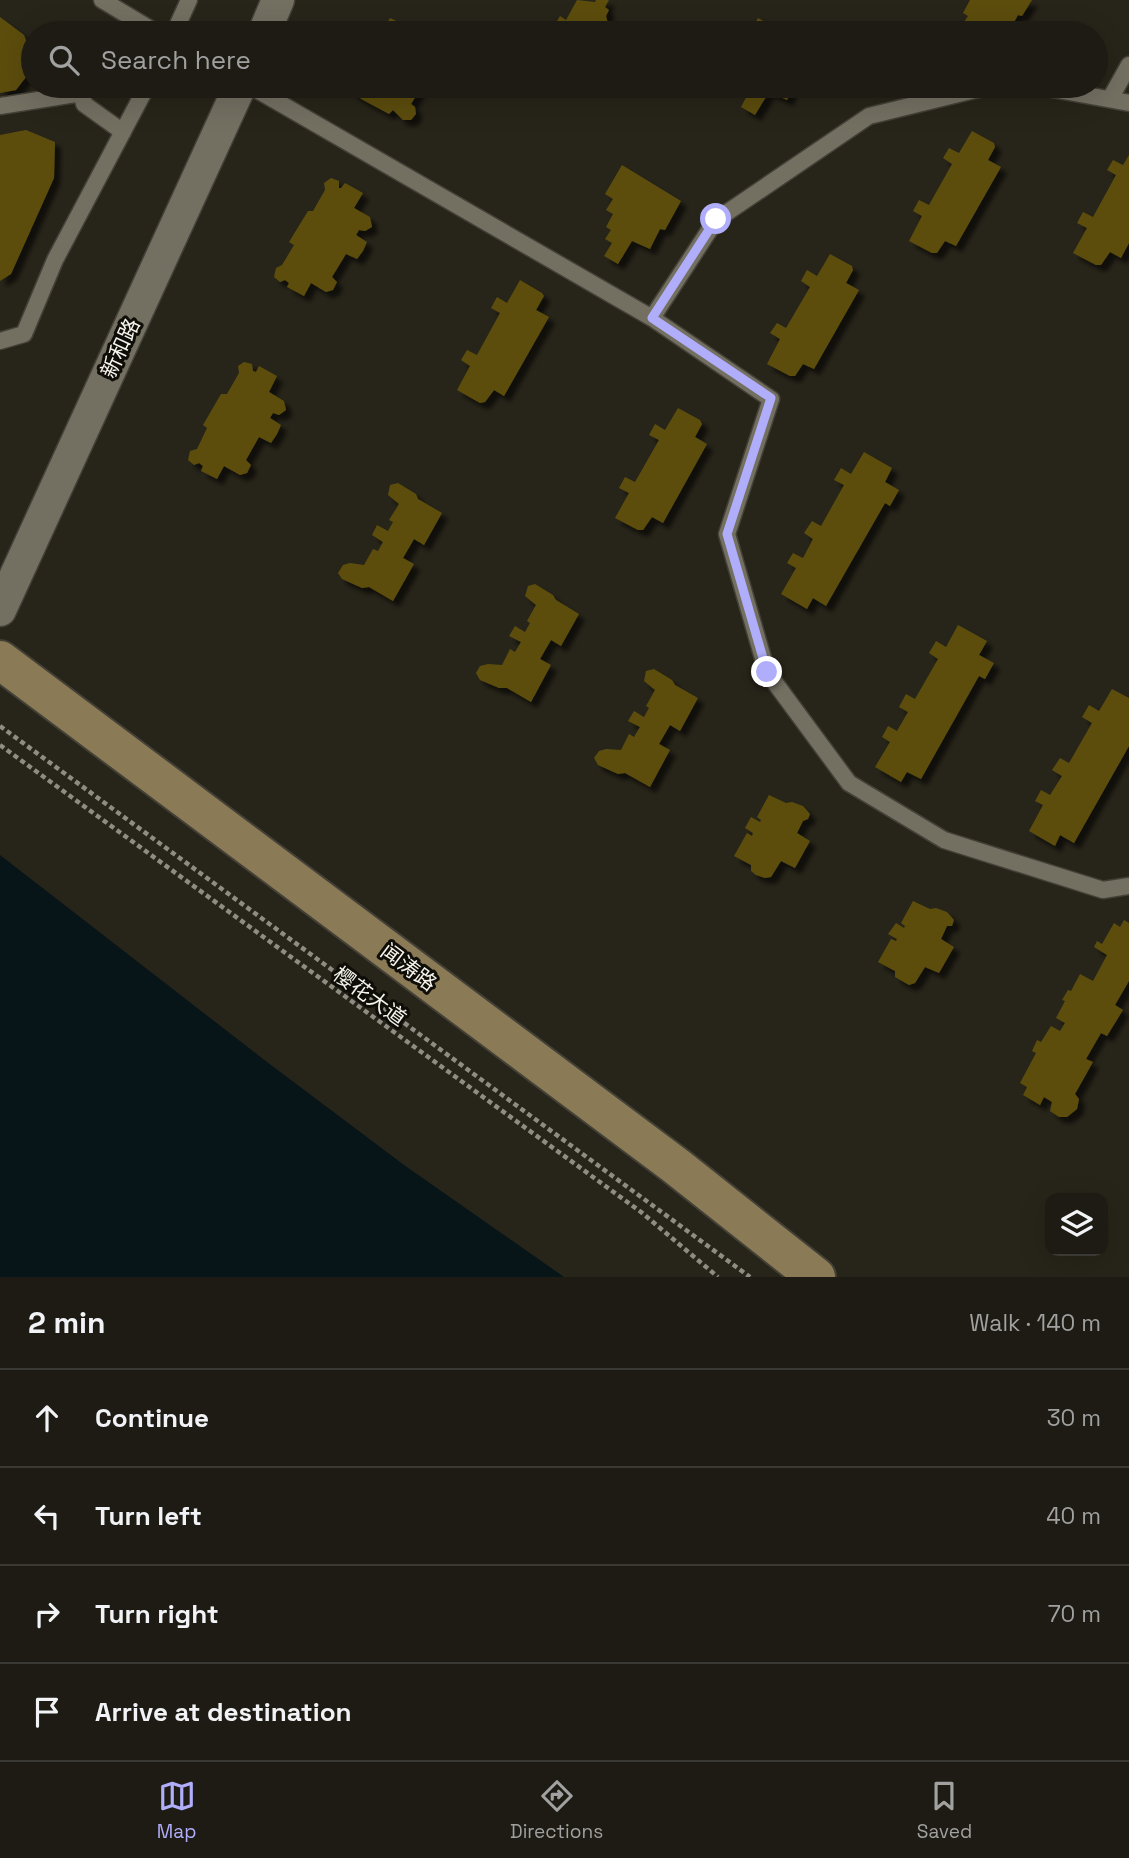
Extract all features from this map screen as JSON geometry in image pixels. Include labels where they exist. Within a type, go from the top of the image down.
[{"type":"main road","name":"闻涛路","points":[[0,660],[676,1166],[816,1277]]},
{"type":"street","points":[[269,21],[278,0]]},
{"type":"street","name":"新和路","points":[[0,610],[235,98]]},
{"type":"lane","points":[[102,0],[136,21]]},
{"type":"lane","points":[[179,21],[189,0]]},
{"type":"lane","points":[[1110,99],[1129,65]]},
{"type":"lane","points":[[0,106],[40,98]]},
{"type":"lane","points":[[83,98],[84,104],[123,132]]},
{"type":"lane","points":[[0,341],[24,334],[55,260],[141,98]]},
{"type":"lane","points":[[271,98],[652,318],[771,398],[727,534],[767,672],[849,783],[944,840],[1103,890],[1129,886]]},
{"type":"lane","points":[[652,318],[716,219],[869,116],[942,98]]},
{"type":"lane","points":[[1104,98],[1129,103]]},
{"type":"path","points":[[0,726],[750,1277]]},
{"type":"path","name":"樱花大道","points":[[0,745],[641,1212],[718,1277]]},
{"type":"shaded area","points":[[0,855],[404,1165],[564,1277],[0,1277]]},
{"type":"building","points":[[577,0],[609,0],[605,7],[609,10],[606,16],[607,21],[557,21],[560,16],[566,20]]},
{"type":"building","points":[[970,0],[1032,0],[1022,16],[1018,15],[1015,21],[965,21],[968,16],[963,13]]},
{"type":"building","points":[[0,17],[21,33],[21,84],[16,90],[0,93]]},
{"type":"building","points":[[360,98],[415,98],[411,104],[415,107],[416,114],[411,120],[403,120],[393,110],[389,114]]},
{"type":"building","points":[[746,98],[765,98],[755,115],[741,107]]},
{"type":"building","points":[[26,130],[55,142],[54,178],[11,274],[0,281],[0,135]]},
{"type":"building","points":[[972,131],[994,143],[995,147],[988,160],[1001,167],[956,246],[945,241],[937,253],[932,253],[909,241],[922,216],[913,211],[919,200],[929,205],[952,164],[943,158],[949,148],[959,153]]},
{"type":"building","points":[[1129,155],[1129,243],[1121,258],[1110,252],[1101,265],[1096,265],[1073,253],[1087,228],[1077,223],[1083,212],[1093,217],[1116,175],[1107,170],[1113,160],[1123,165]]},
{"type":"building","points":[[622,165],[681,201],[665,230],[660,229],[650,249],[632,241],[618,264],[604,256],[612,243],[605,239],[611,230],[606,227],[613,214],[606,210],[613,199],[605,194]]},
{"type":"building","points":[[331,178],[339,181],[339,188],[345,183],[363,193],[354,208],[370,217],[372,227],[365,231],[359,230],[356,235],[367,242],[357,259],[346,254],[332,277],[337,282],[333,290],[326,292],[311,283],[304,296],[287,287],[289,283],[285,280],[280,282],[274,277],[276,268],[282,265],[294,245],[289,242],[308,211],[313,211],[325,190],[324,183]]},
{"type":"building","points":[[830,254],[852,266],[853,270],[846,283],[859,290],[814,369],[803,364],[795,376],[790,376],[767,364],[780,339],[770,333],[777,323],[786,328],[810,287],[801,281],[807,270],[817,276]]},
{"type":"building","points":[[520,280],[542,293],[544,296],[536,310],[549,317],[504,396],[494,390],[485,402],[480,403],[457,390],[470,366],[461,360],[467,350],[477,355],[500,313],[491,308],[497,297],[507,303]]},
{"type":"building","points":[[244,362],[252,364],[253,371],[256,372],[259,366],[277,376],[269,392],[284,401],[286,410],[279,415],[273,413],[270,418],[281,425],[271,443],[259,437],[246,460],[251,465],[247,473],[240,475],[224,466],[217,479],[201,471],[203,466],[199,463],[194,465],[188,460],[190,451],[197,449],[207,428],[203,425],[221,394],[227,394],[239,373],[238,366]]},
{"type":"building","points":[[678,408],[700,420],[702,424],[695,437],[707,444],[663,523],[652,517],[643,530],[638,530],[615,518],[629,493],[619,488],[625,477],[635,482],[659,440],[649,435],[655,424],[665,430]]},
{"type":"building","points":[[864,452],[892,468],[885,482],[899,490],[890,506],[885,503],[826,606],[813,598],[807,609],[781,594],[796,568],[787,563],[793,553],[803,558],[813,539],[804,533],[812,521],[821,526],[844,485],[834,480],[841,468],[851,474]]},
{"type":"building","points":[[398,483],[442,513],[424,545],[414,539],[403,558],[414,564],[393,601],[369,587],[362,588],[342,579],[338,573],[343,565],[364,565],[373,549],[378,551],[383,542],[372,535],[377,525],[388,531],[393,522],[389,520],[399,504],[388,495],[390,485]]},
{"type":"building","points":[[535,584],[579,614],[561,646],[551,640],[540,659],[551,665],[531,702],[507,688],[499,688],[480,680],[476,673],[480,666],[502,665],[510,649],[515,652],[521,642],[509,636],[515,626],[525,632],[530,623],[527,621],[536,605],[525,596],[528,586]]},
{"type":"building","points":[[958,625],[987,641],[979,655],[994,663],[985,679],[979,676],[921,779],[907,772],[901,782],[875,767],[890,742],[882,737],[888,726],[897,731],[908,712],[899,707],[906,694],[915,699],[938,659],[929,653],[936,641],[946,647]]},
{"type":"building","points":[[654,669],[698,698],[680,731],[670,725],[659,744],[670,750],[650,787],[625,773],[618,774],[598,765],[594,758],[599,751],[621,750],[629,734],[634,737],[640,727],[628,721],[634,711],[644,717],[649,708],[646,706],[655,690],[644,681],[646,671]]},
{"type":"building","points":[[1112,689],[1129,698],[1129,746],[1074,843],[1060,835],[1055,846],[1029,831],[1043,805],[1035,801],[1041,790],[1050,795],[1062,776],[1052,770],[1060,758],[1069,763],[1092,723],[1082,717],[1089,705],[1099,711]]},
{"type":"building","points":[[769,795],[786,803],[803,806],[810,814],[797,833],[810,841],[795,868],[781,861],[771,877],[765,878],[756,875],[751,871],[751,865],[734,856],[747,833],[752,836],[753,833],[745,828],[751,817],[760,822],[757,817]]},
{"type":"building","points":[[913,901],[930,909],[947,912],[954,920],[952,926],[947,926],[941,939],[954,947],[939,973],[925,967],[915,983],[909,985],[895,977],[895,971],[878,962],[891,939],[897,939],[888,934],[896,923],[904,928],[901,923]]},
{"type":"building","points":[[1124,920],[1129,923],[1129,981],[1115,1005],[1123,1010],[1107,1036],[1101,1033],[1086,1059],[1093,1062],[1075,1094],[1079,1099],[1077,1109],[1067,1117],[1059,1117],[1050,1111],[1052,1102],[1044,1097],[1040,1105],[1023,1095],[1027,1087],[1020,1083],[1036,1053],[1032,1051],[1037,1040],[1041,1042],[1051,1026],[1060,1031],[1065,1023],[1056,1018],[1068,990],[1071,991],[1080,974],[1093,981],[1107,955],[1094,947],[1097,941],[1102,944],[1114,923],[1120,927]]},
{"type":"route","points":[[716,219],[652,318],[771,398],[727,534],[767,672]]}]
